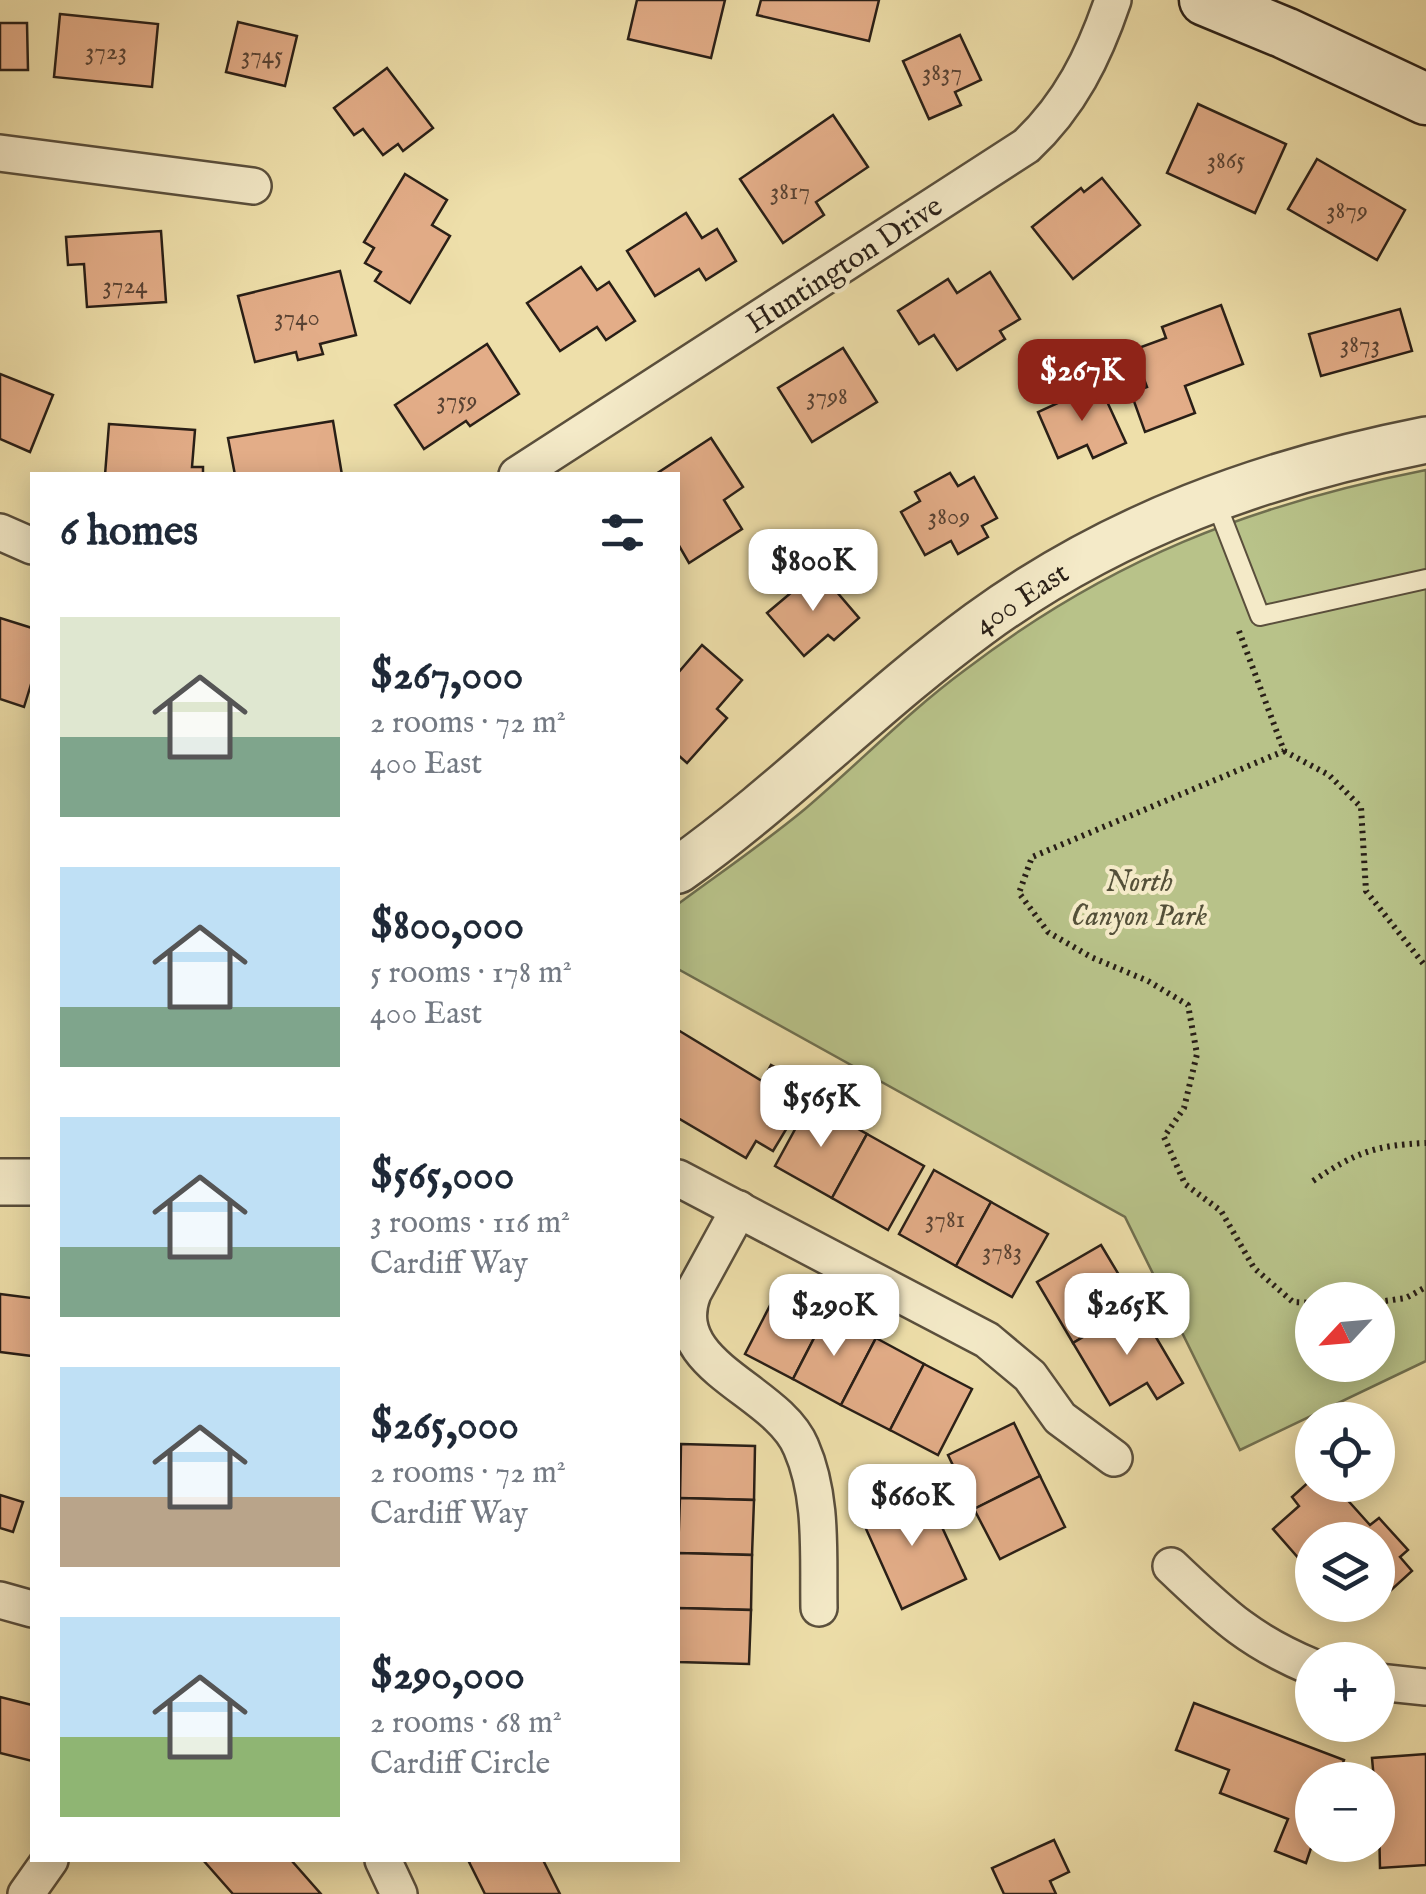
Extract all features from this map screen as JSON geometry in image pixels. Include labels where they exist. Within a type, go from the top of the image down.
[{"type":"main road","points":[[1205,0],[1426,99]]},
{"type":"street","name":"Huntington Drive","points":[[522,472],[1026,146],[1069,99],[1113,0]]},
{"type":"street","points":[[0,153],[253,186]]},
{"type":"street","name":"400 East","points":[[680,868],[754,813],[981,622],[1111,543],[1214,496],[1310,466],[1426,440]]},
{"type":"street","points":[[0,532],[30,545]]},
{"type":"street","points":[[680,1179],[987,1340],[1030,1376],[1060,1418],[1114,1458]]},
{"type":"street","points":[[0,1182],[30,1182]]},
{"type":"street","points":[[738,1209],[693,1293],[689,1304],[690,1328],[703,1354],[778,1412],[801,1447],[818,1514],[820,1608]]},
{"type":"street","points":[[1171,1566],[1237,1628],[1295,1659]]},
{"type":"street","points":[[0,1600],[30,1608]]},
{"type":"street","points":[[1395,1683],[1426,1686]]},
{"type":"street","points":[[26,1894],[49,1862]]},
{"type":"street","points":[[384,1862],[399,1894]]},
{"type":"lane","points":[[1214,496],[1260,616],[1426,579]]},
{"type":"path","points":[[1236,625],[1284,752],[1329,775],[1361,807],[1366,891],[1426,967]]},
{"type":"path","points":[[1284,752],[1032,857],[1020,893],[1048,932],[1188,1004],[1197,1054],[1184,1108],[1164,1137],[1185,1184],[1221,1211],[1254,1268],[1295,1302]]},
{"type":"path","points":[[1313,1181],[1352,1155],[1400,1144],[1426,1143]]},
{"type":"path","points":[[1395,1300],[1426,1287]]},
{"type":"green space","name":"North Canyon Park","points":[[1426,470],[1426,1361],[1395,1376],[1395,1282],[1295,1282],[1295,1382],[1382,1382],[1340,1402],[1295,1402],[1295,1424],[1240,1450],[1125,1217],[680,970],[680,903],[805,809],[944,686],[1019,631],[1127,568],[1240,520],[1361,484]]},
{"type":"building","points":[[637,0],[725,0],[711,58],[628,39]]},
{"type":"building","points":[[761,0],[879,0],[869,41],[757,15]]},
{"type":"building","points":[[60,14],[158,24],[152,87],[54,77]]},
{"type":"building","points":[[238,22],[297,36],[285,86],[226,72]]},
{"type":"building","points":[[0,23],[27,23],[28,70],[0,70]]},
{"type":"building","points":[[960,35],[981,80],[955,92],[961,105],[929,119],[903,61]]},
{"type":"building","points":[[387,68],[433,128],[403,151],[398,144],[383,155],[363,129],[354,135],[334,108]]},
{"type":"building","points":[[1198,104],[1286,144],[1255,213],[1167,173]]},
{"type":"building","points":[[833,115],[868,167],[816,202],[824,215],[783,243],[740,179]]},
{"type":"building","points":[[1317,159],[1405,210],[1377,260],[1288,209]]},
{"type":"building","points":[[405,174],[447,200],[432,225],[450,236],[410,303],[375,281],[381,272],[365,263],[374,248],[364,242]]},
{"type":"building","points":[[1102,178],[1140,225],[1073,279],[1032,227],[1081,188],[1084,192]]},
{"type":"building","points":[[686,213],[702,238],[717,229],[736,261],[706,280],[699,269],[655,296],[627,251]]},
{"type":"building","points":[[161,231],[166,302],[87,307],[84,264],[68,265],[66,237]]},
{"type":"building","points":[[581,267],[597,290],[609,282],[635,321],[606,340],[597,327],[560,351],[527,303]]},
{"type":"building","points":[[340,271],[356,335],[320,344],[323,354],[298,360],[296,352],[255,362],[238,296]]},
{"type":"building","points":[[990,272],[1020,319],[1000,331],[1005,339],[957,370],[934,335],[919,344],[898,311],[948,279],[957,293]]},
{"type":"building","points":[[1221,305],[1243,364],[1185,386],[1195,413],[1145,432],[1131,393],[1147,387],[1133,350],[1166,338],[1162,327]]},
{"type":"building","points":[[1400,309],[1412,351],[1321,376],[1309,334]]},
{"type":"building","points":[[487,344],[519,394],[470,426],[466,421],[424,449],[395,405]]},
{"type":"building","points":[[843,348],[877,402],[812,442],[778,388]]},
{"type":"building","points":[[0,374],[53,395],[30,452],[0,439]]},
{"type":"building","points":[[1099,384],[1126,443],[1093,458],[1087,445],[1058,458],[1038,412]]},
{"type":"building","points":[[333,421],[342,472],[234,472],[228,438]]},
{"type":"building","points":[[109,424],[195,430],[192,467],[203,467],[203,472],[105,472]]},
{"type":"building","points":[[711,438],[743,487],[724,500],[742,529],[689,563],[680,547],[680,472],[659,472]]},
{"type":"building","points":[[950,473],[958,486],[974,477],[997,518],[982,526],[988,537],[958,554],[951,541],[925,555],[901,512],[920,501],[915,492]]},
{"type":"building","points":[[818,570],[859,618],[834,640],[828,635],[804,656],[767,613]]},
{"type":"building","points":[[0,618],[30,627],[30,688],[24,707],[0,699]]},
{"type":"building","points":[[702,645],[742,680],[717,709],[727,718],[687,763],[680,757],[680,671]]},
{"type":"building","points":[[680,1031],[762,1081],[771,1065],[811,1088],[773,1151],[756,1141],[746,1158],[680,1119]]},
{"type":"building","points":[[810,1102],[867,1134],[832,1198],[775,1166]]},
{"type":"building","points":[[867,1134],[924,1166],[888,1230],[832,1198]]},
{"type":"building","points":[[934,1170],[991,1202],[956,1266],[899,1234]]},
{"type":"building","points":[[991,1202],[1048,1234],[1012,1297],[956,1266]]},
{"type":"building","points":[[1101,1245],[1137,1305],[1073,1343],[1037,1282]]},
{"type":"building","points":[[779,1288],[827,1313],[793,1379],[745,1354]]},
{"type":"building","points":[[0,1294],[30,1298],[30,1356],[0,1352]]},
{"type":"building","points":[[1137,1305],[1183,1383],[1157,1399],[1147,1383],[1110,1405],[1073,1343]]},
{"type":"building","points":[[827,1313],[876,1338],[841,1405],[793,1379]]},
{"type":"building","points":[[876,1338],[924,1364],[890,1430],[841,1405]]},
{"type":"building","points":[[924,1364],[972,1389],[938,1455],[890,1430]]},
{"type":"building","points":[[1014,1423],[1040,1476],[974,1509],[948,1455]]},
{"type":"building","points":[[681,1444],[755,1446],[754,1500],[680,1498]]},
{"type":"building","points":[[1040,1476],[1065,1527],[1000,1559],[974,1509]]},
{"type":"building","points":[[899,1492],[907,1509],[929,1499],[966,1579],[902,1609],[858,1511]]},
{"type":"building","points":[[0,1495],[23,1502],[13,1532],[0,1528]]},
{"type":"building","points":[[680,1498],[754,1500],[752,1555],[680,1553]]},
{"type":"building","points":[[1296,1502],[1349,1502],[1367,1522],[1295,1522],[1295,1554],[1273,1529],[1299,1506]]},
{"type":"building","points":[[1395,1536],[1408,1550],[1400,1557],[1412,1571],[1395,1587]]},
{"type":"building","points":[[680,1553],[752,1555],[751,1610],[680,1608]]},
{"type":"building","points":[[680,1608],[751,1610],[749,1664],[680,1662]]},
{"type":"building","points":[[0,1697],[30,1704],[30,1760],[0,1753]]},
{"type":"building","points":[[1194,1703],[1344,1760],[1295,1762],[1295,1859],[1275,1851],[1288,1819],[1220,1793],[1229,1770],[1176,1750]]},
{"type":"building","points":[[1426,1754],[1426,1865],[1380,1868],[1380,1862],[1395,1862],[1395,1762],[1372,1762],[1372,1758]]},
{"type":"building","points":[[1054,1840],[1069,1872],[1050,1881],[1056,1894],[1004,1894],[992,1868]]},
{"type":"building","points":[[205,1862],[293,1862],[321,1894],[233,1894]]},
{"type":"building","points":[[469,1862],[544,1862],[560,1894],[485,1894]]}]
